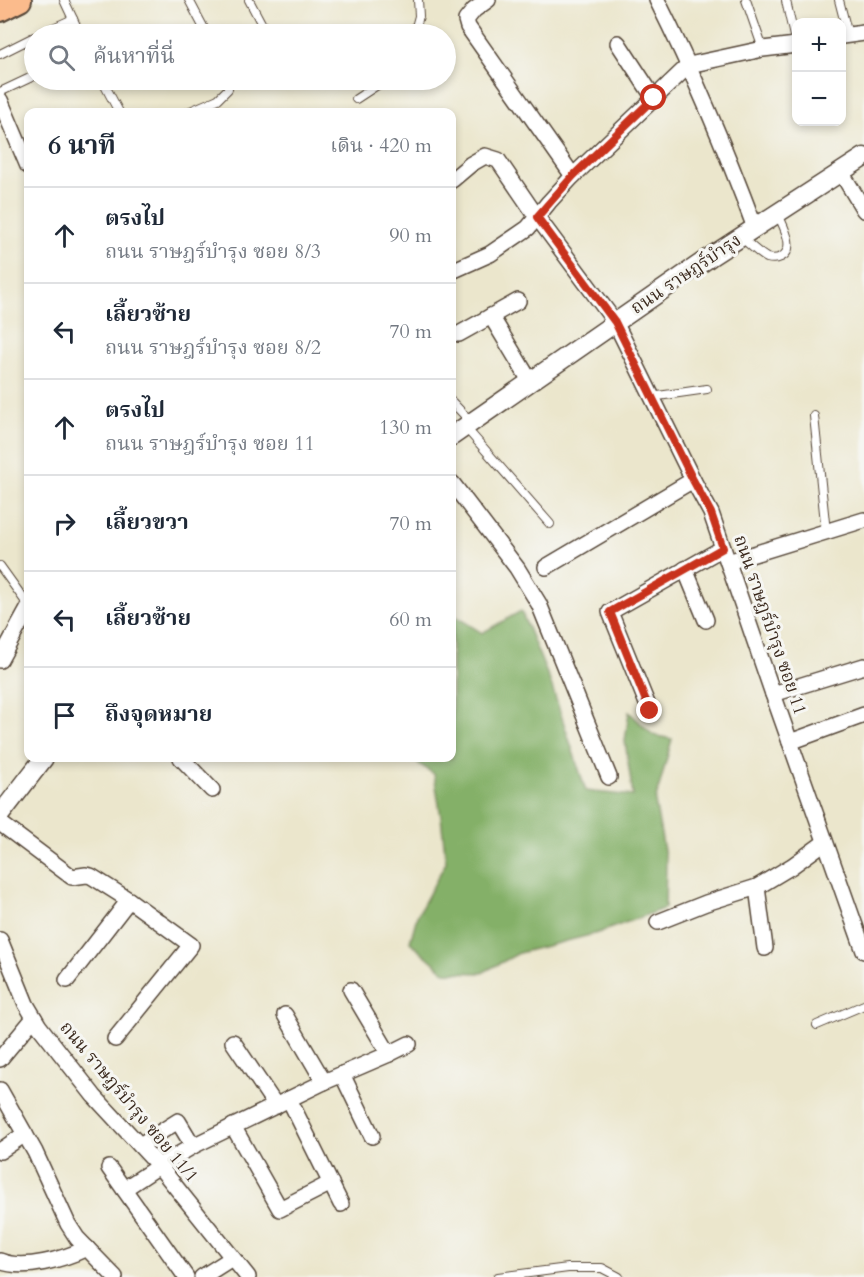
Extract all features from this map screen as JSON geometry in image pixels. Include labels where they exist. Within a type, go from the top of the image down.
[{"type":"main road","points":[[0,10],[20,0]]},
{"type":"street","points":[[488,0],[466,20],[468,27],[573,176]]},
{"type":"street","points":[[657,0],[689,65],[734,172],[748,233]]},
{"type":"street","points":[[846,35],[864,33]]},
{"type":"street","points":[[618,43],[654,98]]},
{"type":"street","points":[[456,269],[490,254],[528,228],[573,176],[689,65],[763,49],[792,45]]},
{"type":"street","points":[[0,100],[24,157]]},
{"type":"street","name":"ถนน ราษฎร์บำรุง ซอย 11","points":[[456,177],[485,156],[498,160],[615,322],[711,513],[864,951]]},
{"type":"street","name":"ถนน ราษฎร์บำรุง","points":[[462,428],[615,322],[864,157]]},
{"type":"street","points":[[841,172],[864,210]]},
{"type":"street","points":[[459,334],[518,301]]},
{"type":"street","points":[[490,316],[530,381]]},
{"type":"street","points":[[546,567],[693,480]]},
{"type":"street","points":[[456,488],[517,568],[539,604],[609,777]]},
{"type":"street","points":[[650,711],[610,612],[685,569],[726,555],[826,532],[864,520]]},
{"type":"street","points":[[685,569],[706,620]]},
{"type":"street","points":[[0,660],[24,615]]},
{"type":"street","points":[[773,694],[864,666]]},
{"type":"street","points":[[790,742],[864,715]]},
{"type":"street","points":[[0,815],[41,762]]},
{"type":"street","points":[[185,762],[212,790]]},
{"type":"street","points":[[0,823],[72,877],[91,876],[129,900],[191,945],[115,1039]]},
{"type":"street","points":[[658,922],[706,903],[757,887],[792,866],[825,842]]},
{"type":"street","points":[[757,887],[765,948]]},
{"type":"street","points":[[67,980],[129,900]]},
{"type":"street","name":"ถนน ราษฎร์บำรุง ซอย 11/1","points":[[0,940],[34,1018],[94,1096],[159,1167],[248,1277]]},
{"type":"street","points":[[351,990],[389,1054]]},
{"type":"street","points":[[285,1015],[324,1082]]},
{"type":"street","points":[[0,1059],[34,1018]]},
{"type":"street","points":[[233,1042],[282,1103],[331,1183],[341,1204]]},
{"type":"street","points":[[124,1189],[194,1146],[233,1126],[410,1044]]},
{"type":"street","points":[[342,1074],[372,1136]]},
{"type":"street","points":[[0,1090],[35,1152],[68,1224],[77,1238],[114,1277]]},
{"type":"street","points":[[140,1145],[178,1121],[194,1146]]},
{"type":"street","points":[[233,1126],[280,1209],[331,1183]]},
{"type":"street","points":[[0,1151],[25,1134]]},
{"type":"street","points":[[109,1168],[186,1277]]},
{"type":"street","points":[[0,1261],[6,1264],[32,1264],[70,1256],[87,1248]]},
{"type":"street","points":[[202,1277],[232,1258]]},
{"type":"lane","points":[[64,0],[75,24]]},
{"type":"lane","points":[[189,0],[202,24]]},
{"type":"lane","points":[[249,0],[262,24]]},
{"type":"lane","points":[[417,24],[419,16],[418,0]]},
{"type":"lane","points":[[746,0],[763,49]]},
{"type":"lane","points":[[839,0],[842,18]]},
{"type":"lane","points":[[786,1],[792,27]]},
{"type":"lane","points":[[62,24],[73,19]]},
{"type":"lane","points":[[0,54],[24,42]]},
{"type":"lane","points":[[0,92],[24,81]]},
{"type":"lane","points":[[107,90],[117,108]]},
{"type":"lane","points":[[197,108],[218,99],[227,90]]},
{"type":"lane","points":[[356,99],[370,90]]},
{"type":"lane","points":[[748,233],[767,258],[774,259],[785,254],[789,242],[778,213]]},
{"type":"lane","points":[[651,397],[707,389]]},
{"type":"lane","points":[[456,412],[462,428],[550,524]]},
{"type":"lane","points":[[814,416],[826,532]]},
{"type":"lane","points":[[0,566],[24,601]]},
{"type":"lane","points":[[0,582],[8,577]]},
{"type":"lane","points":[[817,1024],[864,1005]]},
{"type":"lane","points":[[502,1277],[568,1268],[602,1268],[619,1277]]},
{"type":"green space","points":[[521,611],[550,681],[586,791],[633,796],[625,741],[629,712],[653,735],[672,739],[655,802],[666,861],[665,908],[598,933],[519,953],[482,973],[445,972],[410,942],[417,916],[446,862],[434,774],[416,762],[456,762],[456,617],[482,633]]},
{"type":"route","points":[[650,711],[610,612],[723,548],[711,513],[615,322],[537,217],[573,176],[654,98]]}]
